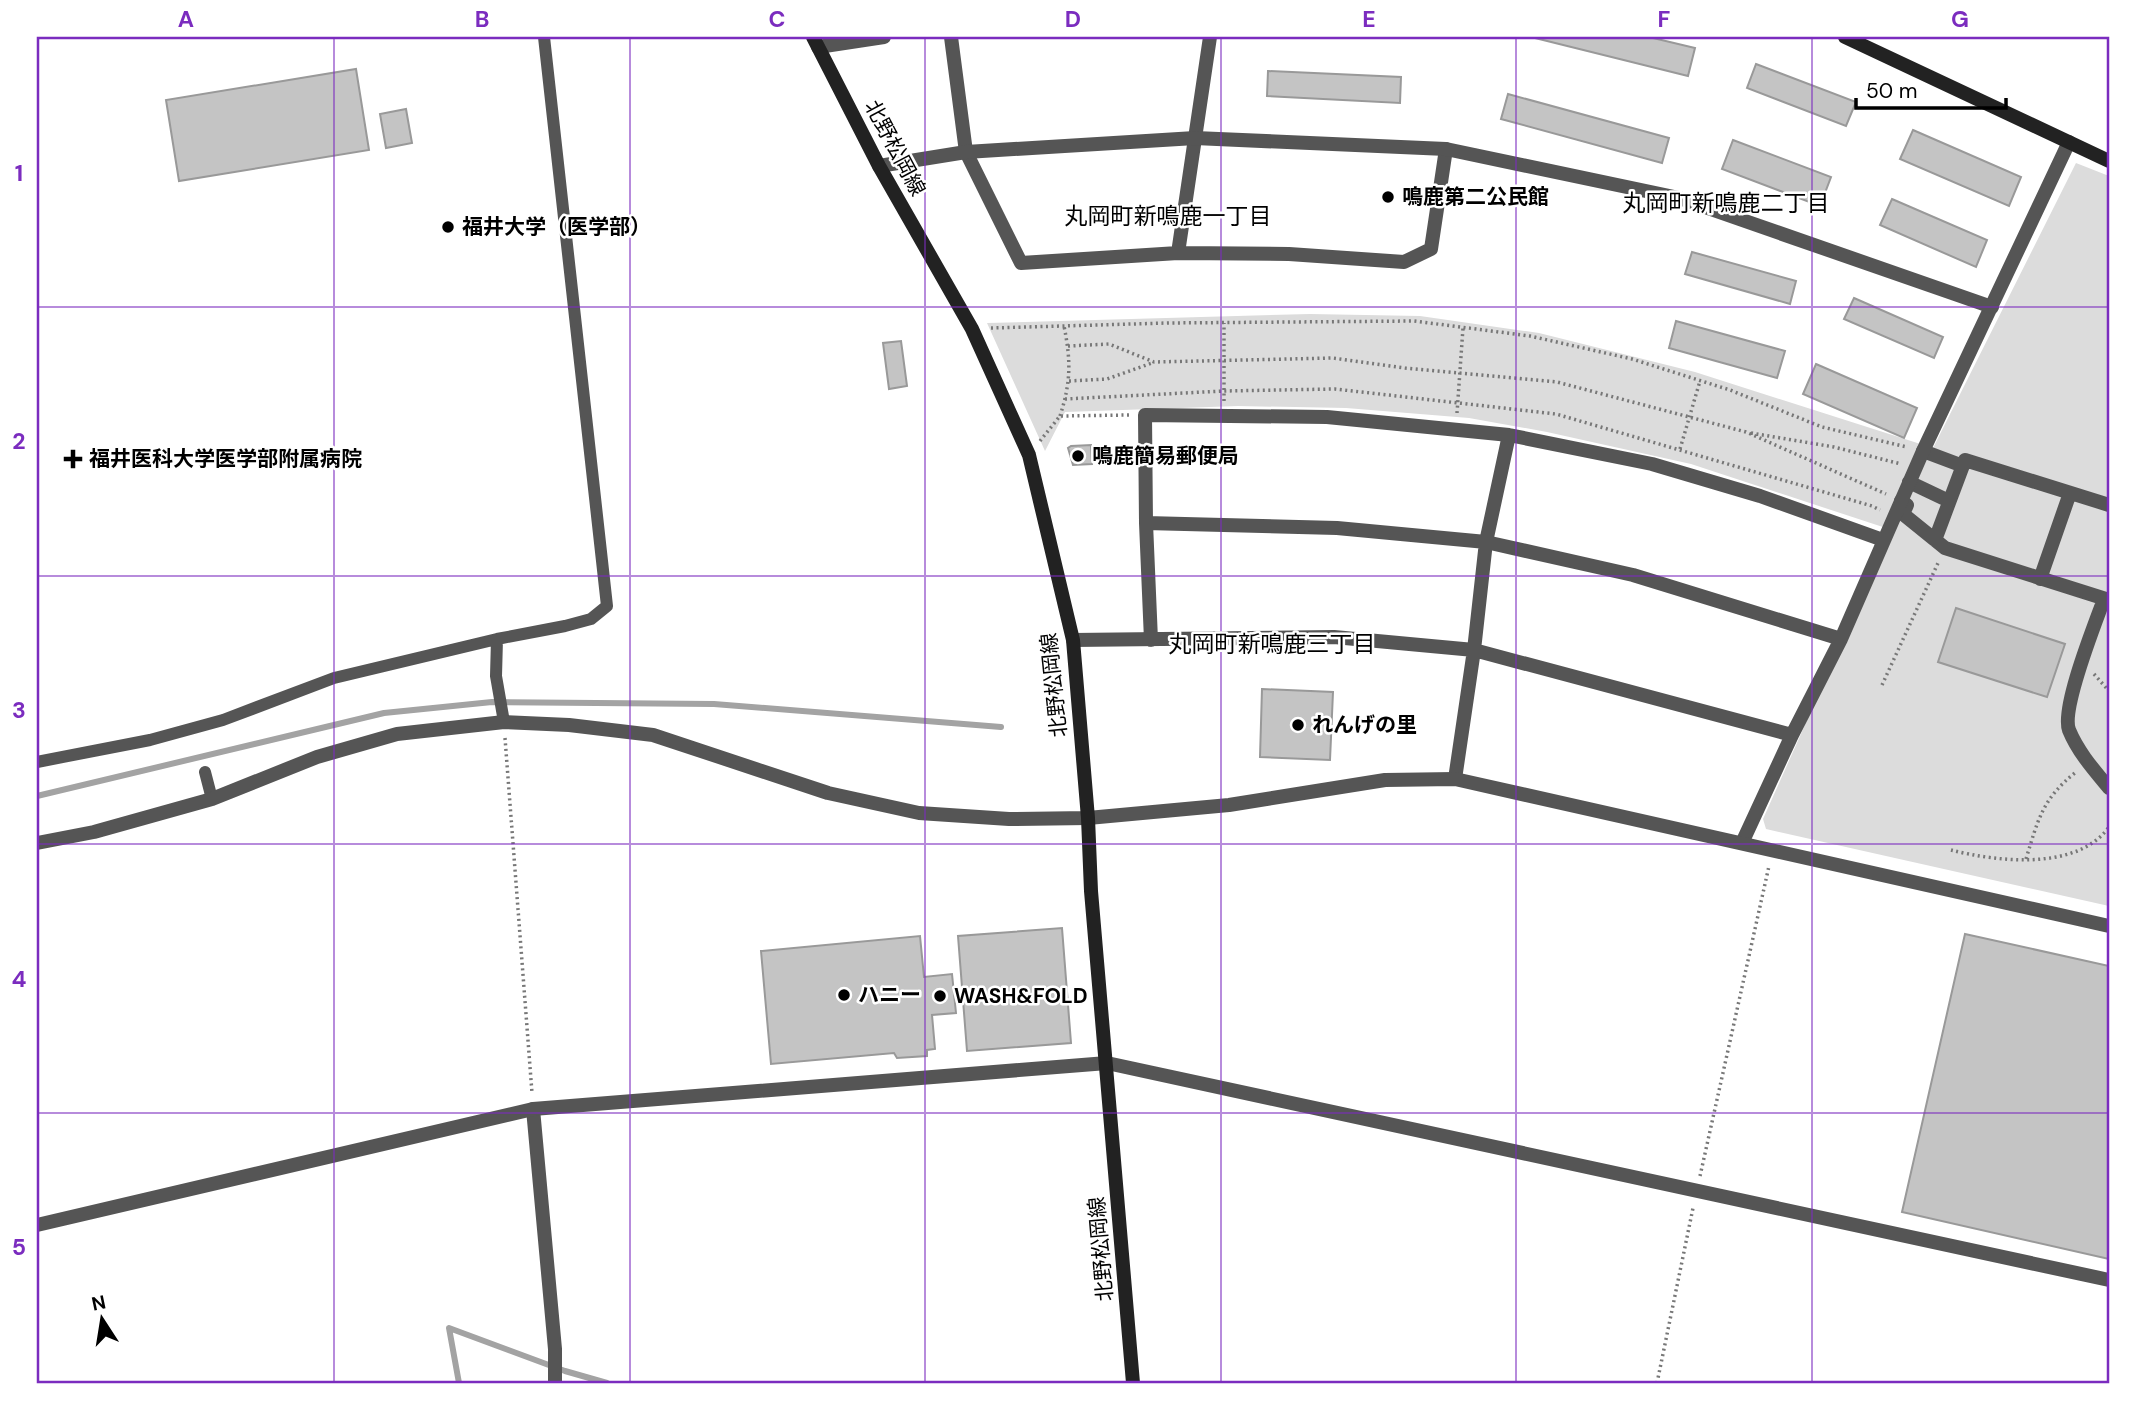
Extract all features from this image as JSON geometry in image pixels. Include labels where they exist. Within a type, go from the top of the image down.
[{"type":"main road","points":[[1845,37],[2109,161]]},
{"type":"main road","name":"北野松岡線","points":[[815,42],[879,166],[972,329],[1028,456],[1073,640],[1088,818],[1091,891],[1133,1383]]},
{"type":"street","points":[[815,42],[884,37]]},
{"type":"street","points":[[951,37],[966,152],[1021,263],[1178,253],[1289,254],[1404,262],[1431,248],[1446,149]]},
{"type":"street","points":[[1178,253],[1210,37]]},
{"type":"street","points":[[879,166],[966,152],[1195,138],[1446,149],[1679,198],[1992,307]]},
{"type":"street","points":[[1742,843],[1792,735],[1841,639],[1923,451],[2069,142]]},
{"type":"street","points":[[1151,640],[1145,415],[1327,417],[1509,435],[1675,471],[1760,496],[1883,540]]},
{"type":"street","points":[[1455,779],[1474,650],[1486,542],[1509,435]]},
{"type":"street","points":[[1923,451],[1963,466]]},
{"type":"street","points":[[1940,544],[1950,501],[1965,460],[2109,505]]},
{"type":"street","points":[[1909,482],[1950,501]]},
{"type":"street","points":[[2040,579],[2070,493]]},
{"type":"street","points":[[1901,501],[1907,505],[1903,514],[1940,544],[2107,600],[2072,694],[2068,727],[2088,763],[2109,788]]},
{"type":"street","points":[[1146,523],[1337,528],[1486,542],[1633,575],[1841,639]]},
{"type":"street","points":[[1073,640],[1334,637],[1474,650],[1792,735]]},
{"type":"street","points":[[37,843],[94,832],[212,799],[317,757],[397,734],[504,722],[569,725],[653,735],[828,793],[919,813],[1009,819],[1088,818],[1229,805],[1385,780],[1455,779],[2109,926]]},
{"type":"street","points":[[37,1225],[533,1110],[1107,1063],[2109,1280]]},
{"type":"street","points":[[533,1110],[555,1349],[555,1383]]},
{"type":"lane","points":[[37,762],[150,740],[223,720],[334,678],[591,619],[607,606],[544,37]]},
{"type":"lane","points":[[497,639],[496,676],[504,722]]},
{"type":"lane","points":[[205,772],[212,799]]},
{"type":"path","points":[[972,329],[1414,321],[1530,336],[1632,359],[1730,390],[1822,427],[1923,451]]},
{"type":"path","points":[[1224,323],[1224,416]]},
{"type":"path","points":[[1028,456],[1060,416],[1069,389],[1068,346],[1064,326]]},
{"type":"path","points":[[1456,429],[1464,328]]},
{"type":"path","points":[[1068,346],[1109,344],[1154,362]]},
{"type":"path","points":[[1069,381],[1107,379],[1154,362],[1333,358],[1405,368],[1557,382],[1745,432],[1834,447],[1916,467]]},
{"type":"path","points":[[1675,471],[1700,381]]},
{"type":"path","points":[[1060,416],[1145,415]]},
{"type":"path","points":[[1745,432],[1901,501]]},
{"type":"path","points":[[1882,685],[1940,544]]},
{"type":"path","points":[[504,722],[533,1110]]},
{"type":"path","points":[[2026,859],[2041,811],[2062,783],[2088,763]]},
{"type":"path","points":[[1951,850],[1982,858],[2039,860],[2080,851],[2103,835],[2109,827]]},
{"type":"path","points":[[1657,1383],[1773,850]]},
{"type":"shaded area","points":[[2076,163],[2109,176],[2109,906],[1766,829],[1763,819],[1892,530],[1691,464],[1547,432],[1469,418],[1346,408],[1238,406],[1065,412],[1045,451],[987,323],[1310,314],[1420,316],[1539,333],[1695,372],[1933,448]]},
{"type":"building","points":[[1531,37],[1649,37],[1695,48],[1688,76]]},
{"type":"building","points":[[1756,64],[1856,102],[1846,126],[1747,88]]},
{"type":"building","points":[[356,69],[369,150],[179,181],[166,100]]},
{"type":"building","points":[[1268,71],[1401,77],[1400,103],[1267,96]]},
{"type":"building","points":[[1508,94],[1669,138],[1662,163],[1501,119]]},
{"type":"building","points":[[406,109],[412,143],[386,148],[380,114]]},
{"type":"building","points":[[1913,130],[2021,177],[2009,206],[1900,159]]},
{"type":"building","points":[[1733,140],[1831,177],[1820,206],[1722,169]]},
{"type":"building","points":[[1892,199],[1987,240],[1976,267],[1880,225]]},
{"type":"building","points":[[1692,252],[1796,281],[1790,304],[1685,274]]},
{"type":"building","points":[[1854,298],[1943,337],[1934,358],[1844,319]]},
{"type":"building","points":[[1676,321],[1785,351],[1777,378],[1669,348]]},
{"type":"building","points":[[901,341],[907,386],[889,389],[883,343]]},
{"type":"building","points":[[1816,364],[1917,408],[1904,438],[1803,394]]},
{"type":"building","points":[[1091,445],[1092,464],[1073,465],[1068,448]]},
{"type":"building","points":[[1956,608],[2065,644],[2047,697],[1938,662]]},
{"type":"building","points":[[1262,689],[1333,692],[1330,760],[1260,757]]},
{"type":"building","points":[[1062,928],[1071,1043],[967,1051],[958,936]]},
{"type":"building","points":[[1965,934],[2109,966],[2109,1259],[1902,1212]]},
{"type":"building","points":[[920,936],[924,977],[952,974],[956,1013],[932,1015],[935,1049],[927,1050],[927,1056],[897,1058],[894,1053],[771,1064],[761,951]]},
{"type":"waterway","points":[[37,796],[384,713],[492,702],[714,704],[1001,727]]},
{"type":"waterway","points":[[459,1383],[449,1328],[565,1371],[607,1383]]},
{"type":"place","name":"鳴鹿第二公民館","points":[[1388,197]]},
{"type":"place","name":"福井大学（医学部）","points":[[448,227]]},
{"type":"place","name":"鳴鹿簡易郵便局","points":[[1078,456]]},
{"type":"place","name":"福井医科大学医学部附属病院","points":[[73,459]]},
{"type":"place","name":"れんげの里","points":[[1298,725]]},
{"type":"place","name":"ハニー","points":[[844,995]]},
{"type":"place","name":"WASH&FOLD","points":[[940,996]]},
{"type":"district","name":"丸岡町新鳴鹿二丁目","points":[[1726,203]]},
{"type":"district","name":"丸岡町新鳴鹿一丁目","points":[[1168,216]]},
{"type":"district","name":"丸岡町新鳴鹿三丁目","points":[[1272,644]]}]
